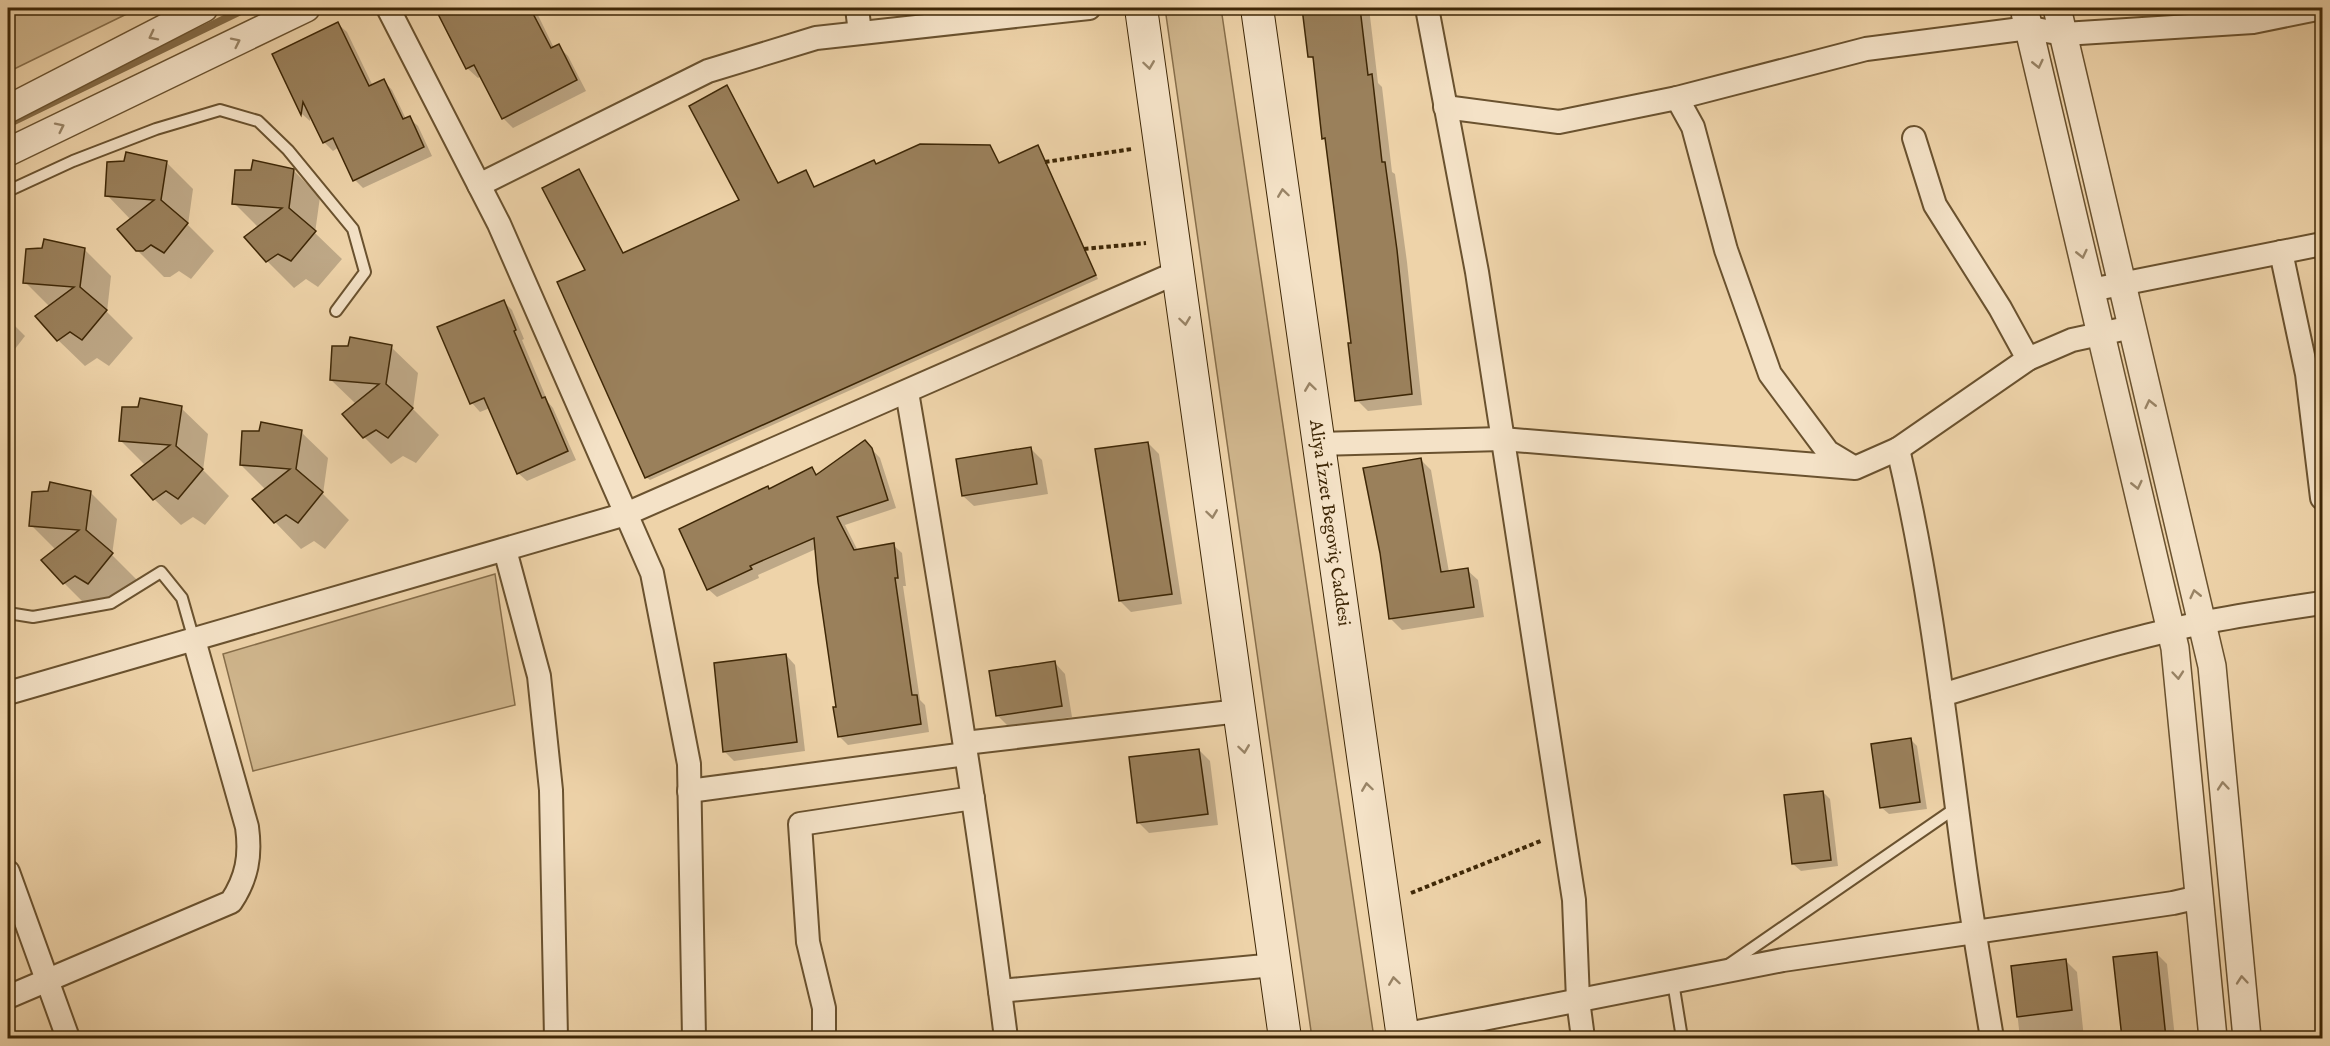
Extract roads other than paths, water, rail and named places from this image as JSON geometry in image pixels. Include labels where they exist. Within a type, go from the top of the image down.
[{"type":"main road","points":[[1141,8],[1285,1038]]},
{"type":"main road","name":"Aliya İzzet Begoviç Caddesi","points":[[1257,8],[1402,1037]]},
{"type":"street","points":[[8,109],[204,8]]},
{"type":"street","points":[[8,152],[306,8]]},
{"type":"street","points":[[388,8],[499,224],[651,573],[688,764],[694,1038]]},
{"type":"street","points":[[857,8],[860,33]]},
{"type":"street","points":[[479,185],[708,71],[816,38],[1089,8]]},
{"type":"street","points":[[1427,8],[1477,272],[1574,900],[1578,1000],[1583,1038]]},
{"type":"street","points":[[2057,8],[2212,666],[2247,1038]]},
{"type":"street","points":[[1445,106],[1559,122],[1677,98],[1866,49],[2027,18],[2064,34],[2253,22],[2322,9]]},
{"type":"street","points":[[2027,18],[2171,630],[2176,659],[2213,1038]]},
{"type":"street","points":[[1677,98],[1693,127],[1726,250],[1770,374],[1828,452],[1855,468]]},
{"type":"street","points":[[1914,138],[1935,205],[2000,308],[2028,359]]},
{"type":"street","points":[[2091,290],[2322,244]]},
{"type":"street","points":[[2281,252],[2315,372],[2322,498]]},
{"type":"street","points":[[8,693],[626,514],[1178,272]]},
{"type":"street","points":[[1318,444],[1502,439],[1855,468],[1898,450],[2028,359],[2072,340],[2132,327]]},
{"type":"street","points":[[907,392],[991,912],[1006,1038]]},
{"type":"street","points":[[1898,450],[1910,500],[1932,619],[1974,932],[1992,1038]]},
{"type":"street","points":[[505,550],[539,676],[551,790],[556,1038]]},
{"type":"street","points":[[1942,695],[2171,630],[2322,603]]},
{"type":"street","points":[[8,997],[231,902],[239,889],[249,860],[247,828],[194,640]]},
{"type":"street","points":[[689,791],[1239,711]]},
{"type":"street","points":[[824,1038],[824,1008],[808,942],[800,824],[973,798]]},
{"type":"street","points":[[8,872],[45,980],[68,1038]]},
{"type":"street","points":[[1402,1037],[1783,960],[2173,903],[2199,897]]},
{"type":"street","points":[[1000,991],[1275,965]]},
{"type":"lane","points":[[8,191],[73,161],[135,137],[220,110],[258,121],[288,150],[353,229],[365,272],[336,311]]},
{"type":"lane","points":[[8,613],[33,617],[111,603],[161,572],[183,598],[194,640]]},
{"type":"lane","points":[[1716,973],[1957,807]]},
{"type":"lane","points":[[1673,982],[1682,1038]]},
{"type":"waterway","points":[[8,124],[247,8]]}]
